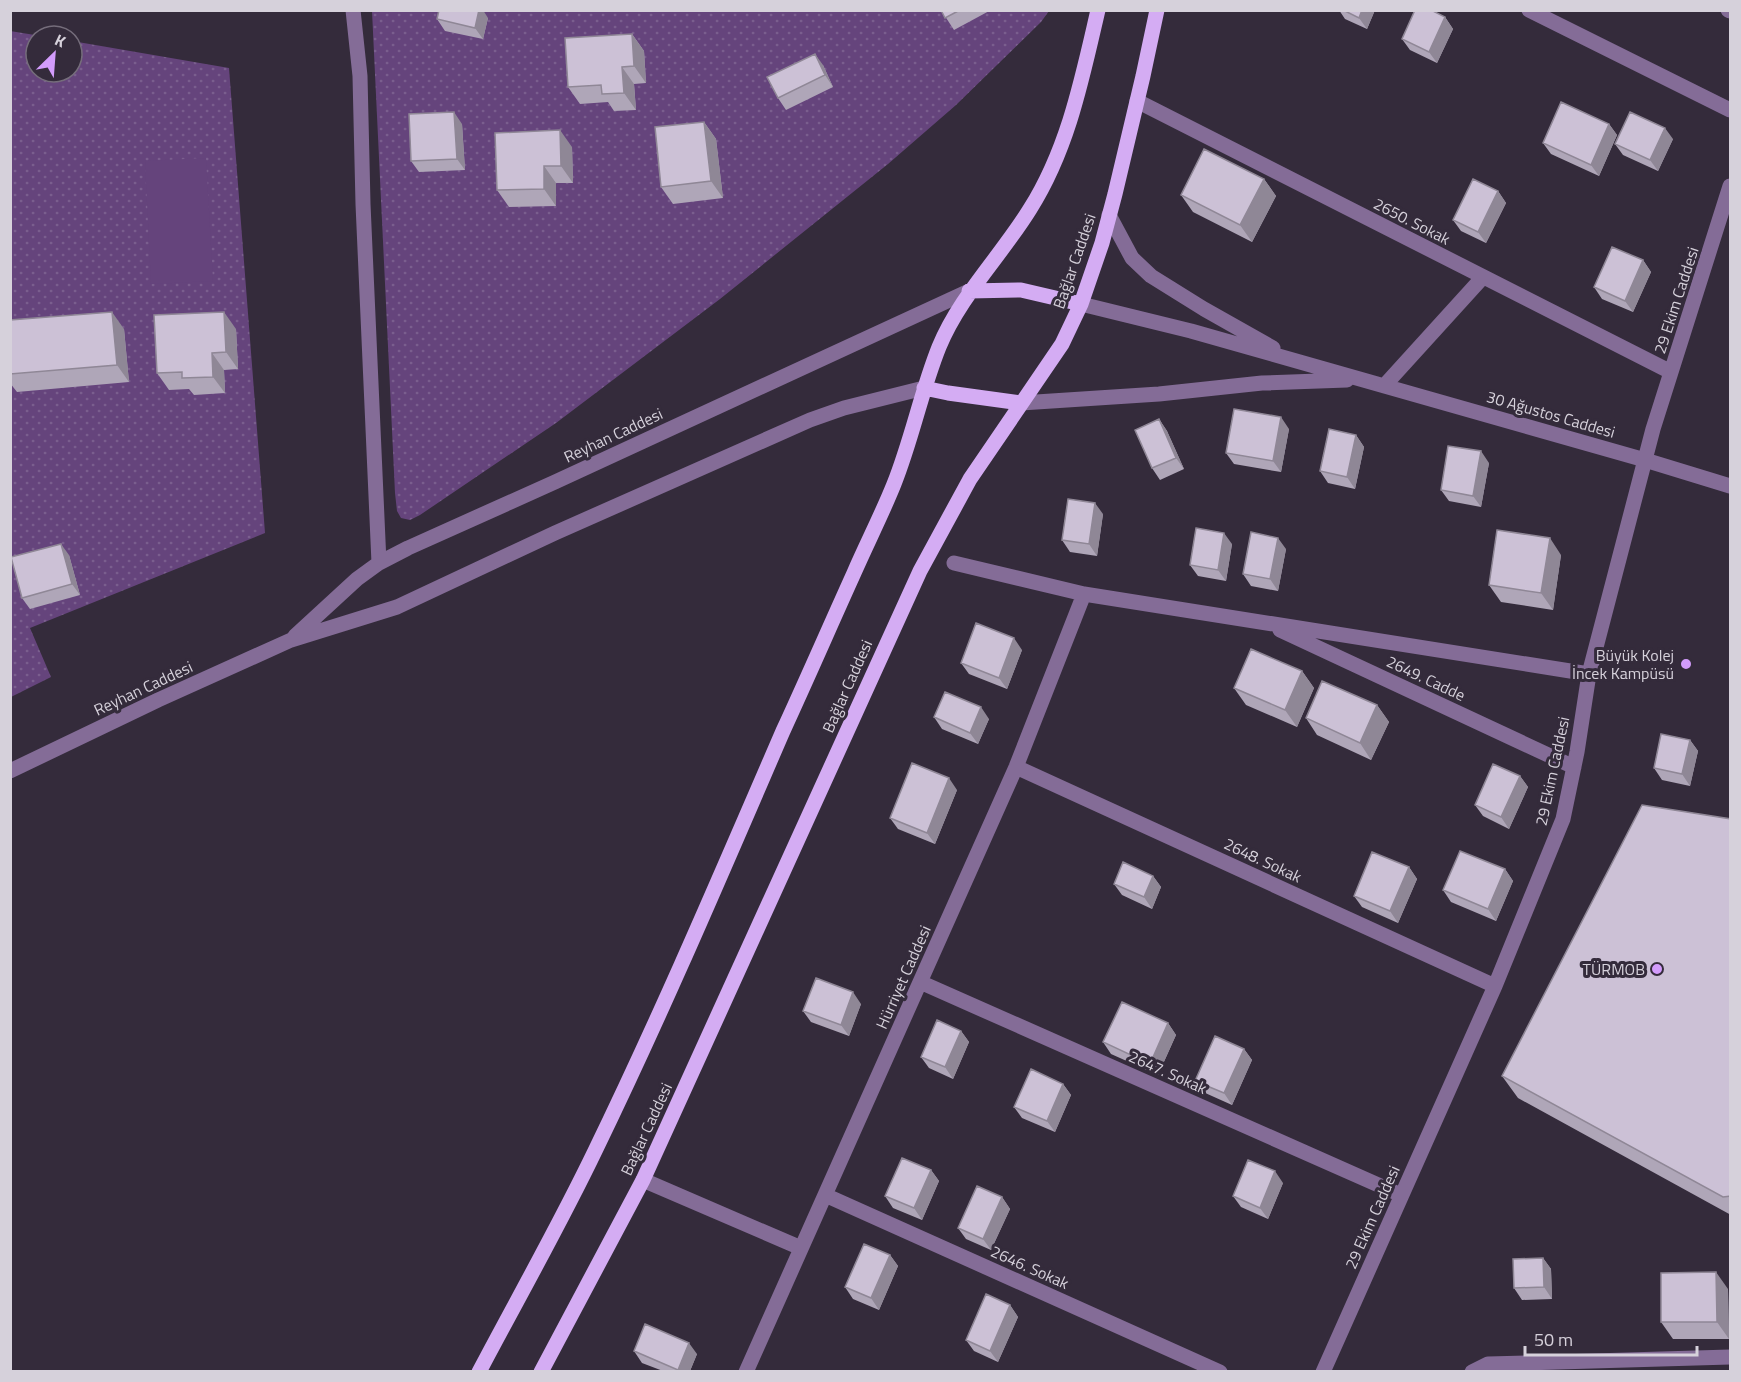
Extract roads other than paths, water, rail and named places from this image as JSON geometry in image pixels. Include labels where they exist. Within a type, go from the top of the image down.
[{"type":"main road","points":[[479,1371],[594,1155],[670,990],[894,484],[924,388],[941,343],[969,291],[1010,240],[1052,169],[1066,134],[1081,83],[1098,10]]},
{"type":"main road","name":"Bağlar Caddesi","points":[[541,1371],[643,1180],[920,571],[970,478],[1062,344],[1081,304],[1102,243],[1157,10]]},
{"type":"main road","points":[[969,291],[1021,290],[1081,304]]},
{"type":"main road","points":[[924,388],[1021,403]]},
{"type":"street","points":[[353,10],[360,76],[363,204],[379,563]]},
{"type":"street","points":[[1529,10],[1731,110]]},
{"type":"street","name":"2650. Sokak","points":[[1137,101],[1671,372]]},
{"type":"street","name":"29 Ekim Caddesi","points":[[1323,1371],[1495,986],[1563,819],[1589,674],[1653,429],[1731,186]]},
{"type":"street","points":[[1109,215],[1132,258],[1151,276],[1294,360]]},
{"type":"street","points":[[1384,386],[1483,277]]},
{"type":"street","name":"Reyhan Caddesi","points":[[291,640],[357,579],[379,563],[408,548],[555,483],[969,291]]},
{"type":"street","name":"30 Ağustos Caddesi","points":[[1081,304],[1191,331],[1731,486]]},
{"type":"street","name":"30 Ağustos Caddesi","points":[[1021,403],[1159,394],[1262,383],[1362,379]]},
{"type":"street","name":"Reyhan Caddesi","points":[[10,771],[158,700],[291,640],[397,607],[555,533],[810,420],[844,408],[924,388]]},
{"type":"street","name":"2649. Cadde","points":[[954,563],[1084,594],[1589,674]]},
{"type":"street","name":"Hürriyet Caddesi","points":[[746,1371],[1016,767],[1084,594]]},
{"type":"street","name":"2649. Cadde","points":[[1263,622],[1574,767]]},
{"type":"street","name":"2648. Sokak","points":[[1016,767],[1495,986]]},
{"type":"street","name":"2647. Sokak","points":[[920,982],[1401,1196]]},
{"type":"street","points":[[643,1180],[801,1248]]},
{"type":"street","name":"2646. Sokak","points":[[825,1195],[1220,1371]]},
{"type":"street","points":[[1472,1371],[1488,1364],[1731,1356]]},
{"type":"place","name":"Büyük Kolej İncek Kampüsü","points":[[1686,664]]},
{"type":"place","name":"TÜRMOB","points":[[1657,969]]}]
